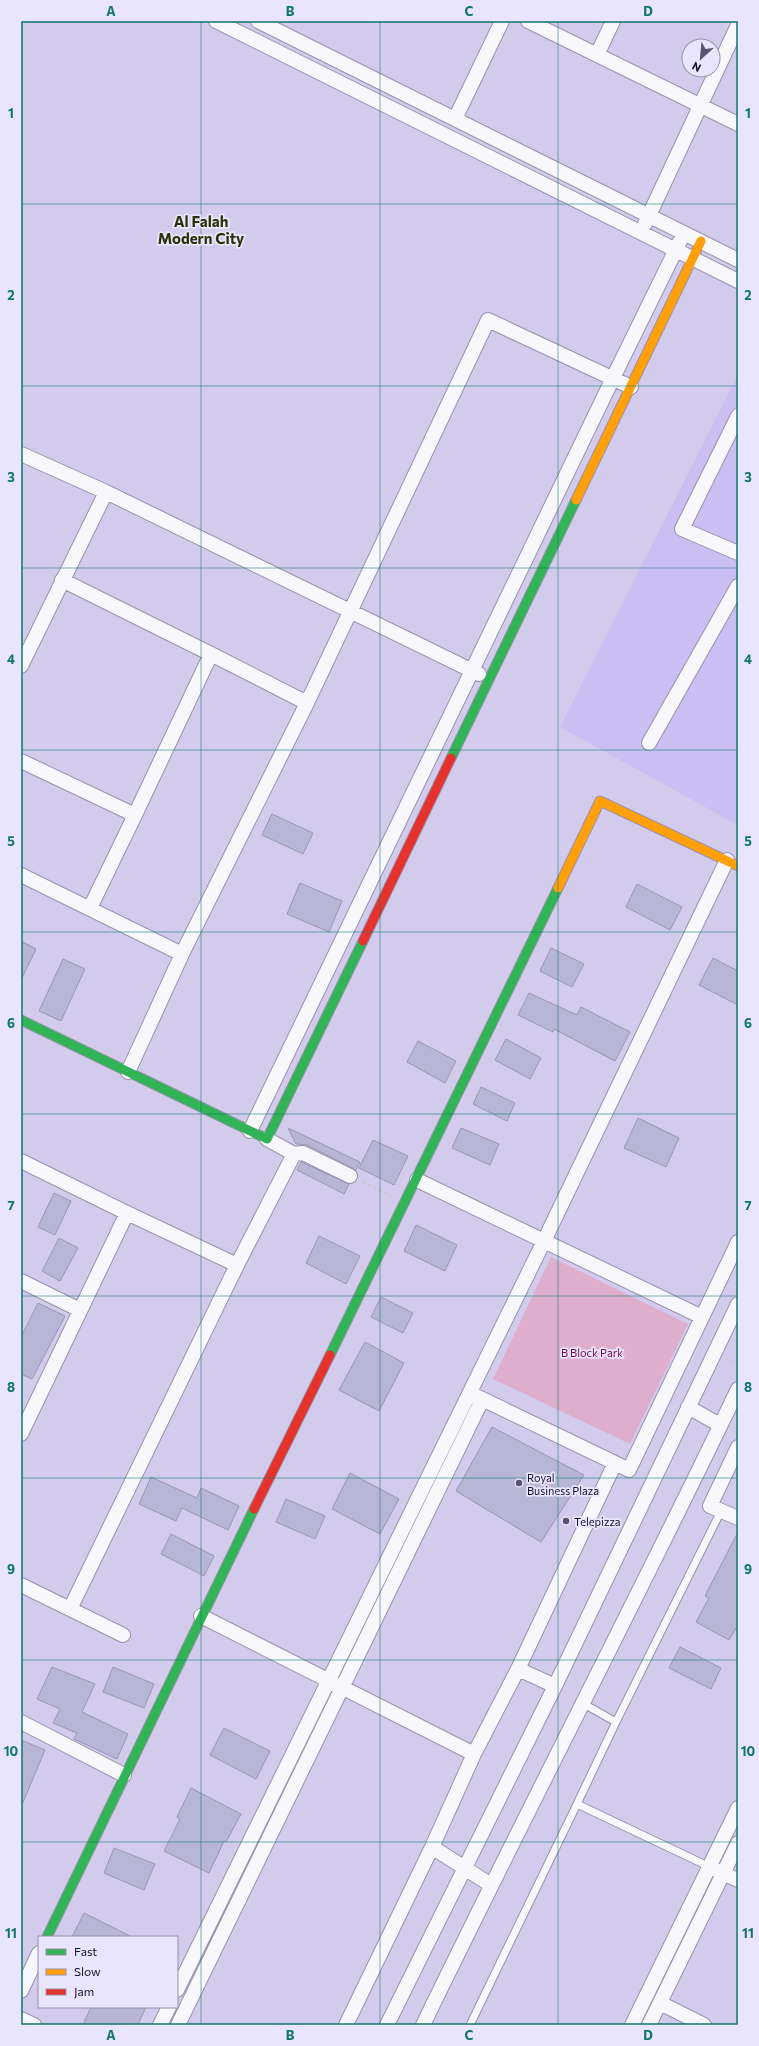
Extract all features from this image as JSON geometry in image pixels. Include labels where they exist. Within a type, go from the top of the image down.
[{"type":"street","points":[[216,21],[498,160],[675,251],[738,281]]},
{"type":"street","points":[[258,21],[738,260]]},
{"type":"street","points":[[455,119],[502,21]]},
{"type":"street","points":[[528,21],[738,124]]},
{"type":"street","points":[[597,55],[613,21]]},
{"type":"street","points":[[641,233],[738,25]]},
{"type":"street","points":[[250,1131],[684,233]]},
{"type":"street","points":[[267,1139],[701,241]]},
{"type":"street","points":[[128,1072],[182,954],[307,703],[488,320],[631,386]]},
{"type":"street","points":[[738,416],[682,529],[738,553]]},
{"type":"street","points":[[21,454],[106,492],[490,680]]},
{"type":"street","points":[[21,666],[106,492]]},
{"type":"street","points":[[62,580],[307,703]]},
{"type":"street","points":[[648,743],[738,586]]},
{"type":"street","points":[[90,908],[211,654]]},
{"type":"street","points":[[21,761],[135,815]]},
{"type":"street","points":[[47,1936],[201,1616],[417,1180],[600,801],[732,863],[544,1241],[476,1396],[342,1687],[178,2025]]},
{"type":"street","points":[[21,875],[182,954]]},
{"type":"street","points":[[21,1020],[267,1139],[294,1154],[303,1152],[350,1176]]},
{"type":"street","points":[[70,1609],[237,1265],[294,1154]]},
{"type":"street","points":[[21,1161],[237,1265]]},
{"type":"street","points":[[417,1180],[702,1317]]},
{"type":"street","points":[[21,1434],[127,1213]]},
{"type":"street","points":[[476,1396],[629,1470],[738,1242]]},
{"type":"street","points":[[21,1281],[80,1310]]},
{"type":"street","points":[[387,2025],[555,1686],[738,1304]]},
{"type":"street","points":[[423,2025],[491,1885],[584,1704],[738,1389]]},
{"type":"street","points":[[178,1988],[328,1680],[476,1396]]},
{"type":"street","points":[[688,1408],[720,1425]]},
{"type":"street","points":[[738,1447],[715,1508],[738,1518]]},
{"type":"street","points":[[346,2025],[432,1847],[474,1754],[518,1669],[615,1463]]},
{"type":"street","points":[[21,1585],[122,1635]]},
{"type":"street","points":[[201,1616],[474,1754]]},
{"type":"street","points":[[518,1669],[555,1686]]},
{"type":"street","points":[[21,1722],[124,1775]]},
{"type":"street","points":[[632,2025],[738,1808]]},
{"type":"street","points":[[649,2025],[738,1843]]},
{"type":"street","points":[[432,1847],[491,1885]]},
{"type":"street","points":[[710,1867],[738,1880]]},
{"type":"street","points":[[21,1991],[38,1955]]},
{"type":"street","points":[[660,2003],[704,2025]]},
{"type":"street","points":[[160,2025],[168,2008]]},
{"type":"lane","points":[[470,2025],[616,1722],[715,1508]]},
{"type":"lane","points":[[584,1704],[616,1722]]},
{"type":"lane","points":[[577,1804],[710,1867]]},
{"type":"path","points":[[350,1176],[405,1204]]},
{"type":"shaded area","points":[[736,379],[738,379],[738,825],[560,727]]},
{"type":"green space","name":"B Block Park","points":[[551,1257],[688,1324],[630,1444],[493,1379]]},
{"type":"building","points":[[272,814],[313,833],[303,854],[262,835]]},
{"type":"building","points":[[300,883],[342,901],[329,932],[287,914]]},
{"type":"building","points":[[637,884],[682,907],[670,930],[626,907]]},
{"type":"building","points":[[21,941],[36,949],[21,980]]},
{"type":"building","points":[[551,948],[584,964],[572,987],[540,971]]},
{"type":"building","points":[[713,958],[738,971],[738,1005],[699,985]]},
{"type":"building","points":[[63,959],[85,969],[61,1021],[39,1011]]},
{"type":"building","points":[[529,993],[577,1015],[581,1007],[630,1032],[615,1061],[554,1029],[553,1032],[518,1015]]},
{"type":"building","points":[[506,1039],[541,1058],[530,1079],[495,1060]]},
{"type":"building","points":[[418,1041],[456,1061],[445,1083],[407,1062]]},
{"type":"building","points":[[481,1087],[515,1103],[507,1121],[473,1104]]},
{"type":"building","points":[[638,1118],[679,1138],[666,1167],[624,1148]]},
{"type":"building","points":[[288,1128],[360,1162],[356,1170],[307,1145],[296,1144]]},
{"type":"building","points":[[461,1128],[499,1144],[490,1165],[452,1148]]},
{"type":"building","points":[[373,1140],[408,1156],[394,1185],[359,1168]]},
{"type":"building","points":[[301,1162],[349,1184],[344,1194],[297,1170]]},
{"type":"building","points":[[54,1193],[71,1201],[55,1235],[38,1227]]},
{"type":"building","points":[[416,1225],[457,1245],[445,1271],[404,1251]]},
{"type":"building","points":[[319,1236],[360,1256],[346,1284],[306,1263]]},
{"type":"building","points":[[59,1238],[78,1248],[60,1281],[42,1271]]},
{"type":"building","points":[[381,1297],[413,1313],[403,1333],[371,1317]]},
{"type":"building","points":[[38,1303],[65,1316],[32,1379],[21,1374],[21,1337]]},
{"type":"building","points":[[365,1342],[404,1363],[379,1411],[339,1390]]},
{"type":"building","name":"Royal Business Plaza","points":[[492,1427],[584,1475],[541,1542],[456,1491]]},
{"type":"building","points":[[350,1473],[399,1499],[380,1534],[332,1509]]},
{"type":"building","points":[[151,1477],[197,1498],[201,1488],[239,1506],[228,1530],[182,1508],[176,1521],[139,1504]]},
{"type":"building","points":[[286,1499],[325,1516],[315,1539],[276,1522]]},
{"type":"building","points":[[738,1532],[738,1625],[729,1640],[696,1622],[709,1598],[705,1596]]},
{"type":"building","points":[[171,1534],[214,1556],[204,1576],[161,1554]]},
{"type":"building","points":[[680,1647],[721,1668],[711,1689],[669,1668]]},
{"type":"building","points":[[52,1667],[95,1684],[82,1712],[128,1734],[117,1759],[74,1739],[77,1733],[53,1723],[60,1709],[37,1699]]},
{"type":"building","points":[[113,1667],[154,1684],[144,1708],[103,1692]]},
{"type":"building","points":[[224,1728],[270,1751],[256,1779],[210,1755]]},
{"type":"building","points":[[21,1740],[45,1750],[21,1807]]},
{"type":"building","points":[[191,1788],[241,1814],[226,1842],[224,1841],[209,1873],[164,1851],[180,1819],[177,1817]]},
{"type":"building","points":[[114,1848],[155,1864],[144,1890],[104,1873]]},
{"type":"building","points":[[84,1913],[130,1936],[72,1936]]},
{"type":"building","points":[[91,2008],[146,2008],[138,2025],[83,2025]]},
{"type":"traffic: fast","points":[[451,758],[576,500]]},
{"type":"traffic: fast","points":[[330,1355],[558,888]]},
{"type":"traffic: fast","points":[[21,1020],[267,1139],[363,941]]},
{"type":"traffic: fast","points":[[47,1936],[254,1509]]},
{"type":"traffic: slow","points":[[576,500],[701,241]]},
{"type":"traffic: slow","points":[[558,888],[600,801],[738,866]]},
{"type":"traffic: jam","points":[[363,941],[451,758]]},
{"type":"traffic: jam","points":[[254,1509],[330,1355]]},
{"type":"place","name":"Royal Business Plaza","points":[[519,1483]]},
{"type":"place","name":"Telepizza","points":[[566,1521]]},
{"type":"district","name":"Al Falah Modern City","points":[[201,230]]}]
